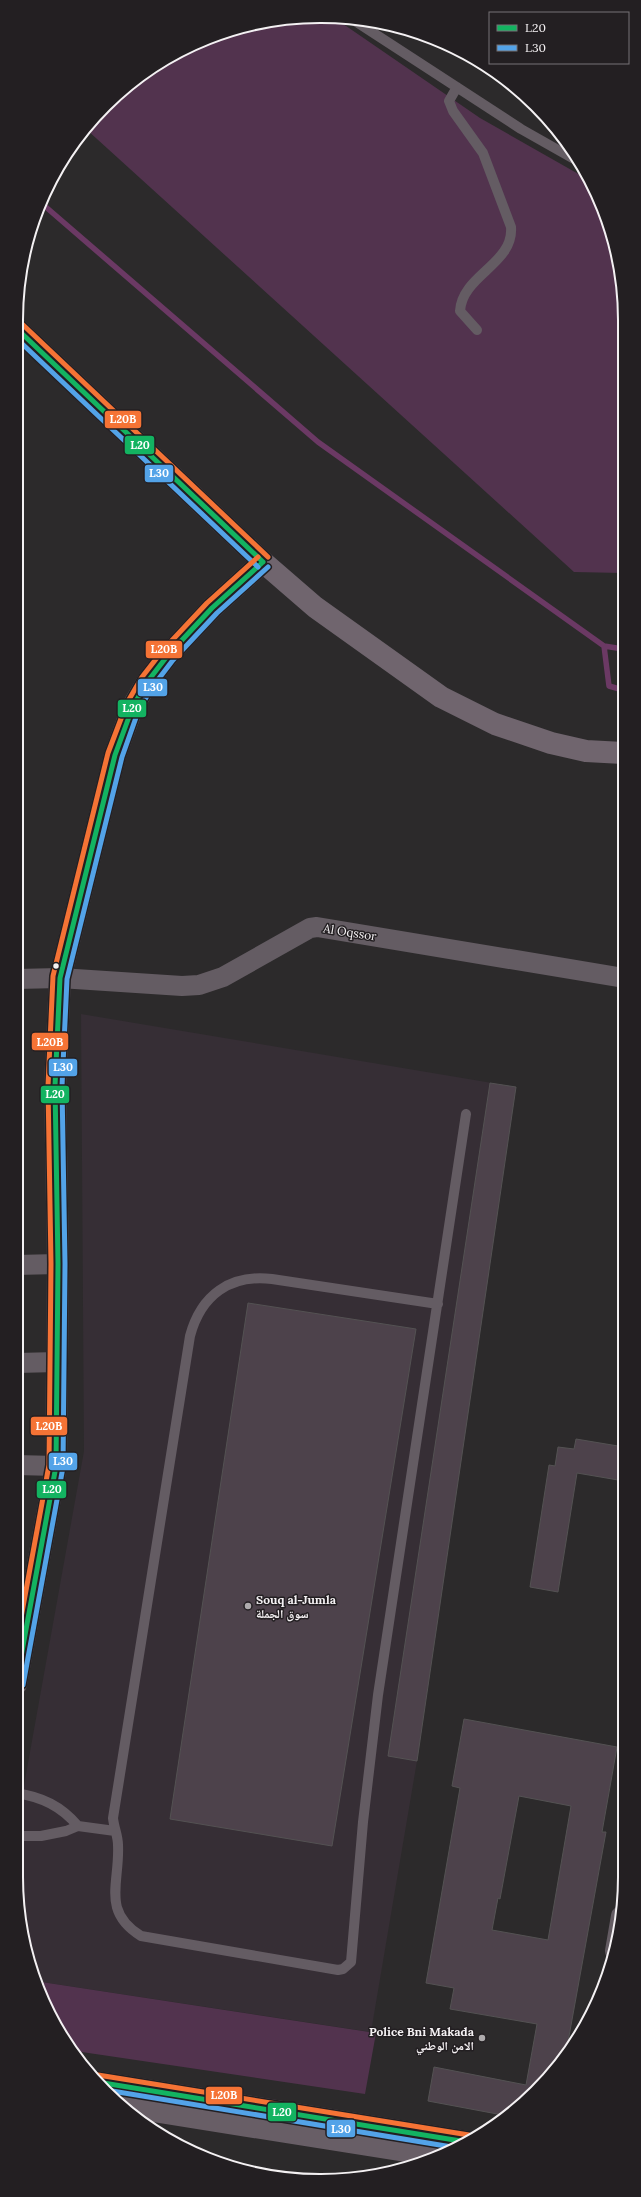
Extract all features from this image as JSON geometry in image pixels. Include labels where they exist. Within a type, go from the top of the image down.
[{"type":"main road","points":[[23,335],[263,562],[315,607],[448,700],[495,724],[551,743],[586,751],[618,753]]},
{"type":"main road","points":[[107,2084],[457,2140]]},
{"type":"main road","points":[[133,2108],[426,2154]]},
{"type":"street","points":[[23,1630],[56,1466],[58,1264],[55,1086],[60,978],[111,768],[133,706],[148,681],[168,655],[212,608],[263,562]]},
{"type":"street","name":"Al Oqssor","points":[[23,978],[60,978],[182,986],[199,985],[223,977],[310,928],[317,927],[618,977]]},
{"type":"street","points":[[23,1264],[58,1264]]},
{"type":"street","points":[[23,1363],[58,1362]]},
{"type":"street","points":[[23,1465],[56,1466]]},
{"type":"lane","points":[[364,27],[521,129],[569,156]]},
{"type":"lane","points":[[456,87],[449,101],[453,111],[483,153],[511,227],[512,237],[508,246],[467,290],[460,302],[460,310],[477,330]]},
{"type":"lane","points":[[438,1304],[272,1279],[251,1278],[231,1283],[221,1288],[212,1296],[198,1314],[190,1336],[112,1818],[118,1850],[114,1889],[117,1908],[127,1925],[141,1936],[338,1970],[344,1969],[351,1962],[370,1757],[438,1304],[466,1114]]},
{"type":"lane","points":[[23,1794],[34,1796],[54,1804],[78,1826]]},
{"type":"lane","points":[[23,1836],[41,1836],[66,1831],[78,1826],[115,1831]]},
{"type":"shaded area","points":[[320,23],[344,24],[480,118],[579,174],[595,207],[608,244],[617,301],[618,573],[574,572],[90,132],[110,110],[139,84],[155,73],[189,54],[225,39],[244,33],[282,26]]},
{"type":"shaded area","name":"Souq al-Jumla سوق الجملة","points":[[81,1014],[516,1087],[417,1761],[371,2032],[43,1982],[33,1953],[29,1935],[24,1896],[23,1791],[84,1451]]},
{"type":"shaded area","points":[[43,1982],[376,2033],[365,2094],[80,2052],[54,2008]]},
{"type":"building","points":[[490,1083],[516,1087],[417,1761],[388,1756]]},
{"type":"building","name":"Souq al-Jumla سوق الجملة","points":[[248,1303],[416,1329],[332,1846],[170,1819]]},
{"type":"building","points":[[576,1439],[618,1446],[618,1480],[577,1473],[558,1592],[530,1587],[549,1465],[555,1466],[558,1447],[574,1449]]},
{"type":"building","points":[[464,1719],[617,1747],[602,1832],[606,1832],[568,2042],[557,2058],[531,2087],[500,2114],[428,2101],[434,2067],[526,2085],[537,2024],[450,2009],[454,1988],[426,1983],[460,1788],[452,1786]],"holes":[[[519,1796],[571,1806],[548,1940],[492,1930],[498,1898],[500,1899]]]},
{"type":"waterway","points":[[46,207],[318,442],[604,646],[609,686],[618,689]]},
{"type":"waterway","points":[[604,646],[618,648]]},
{"type":"transit line","name":"L20B","points":[[23,325],[268,557]]},
{"type":"transit line","name":"L20","points":[[23,335],[263,562]]},
{"type":"transit line","name":"L30","points":[[23,345],[258,567]]},
{"type":"transit line","name":"L20B","points":[[23,1607],[49,1465],[51,1264],[48,1086],[53,976],[108,753],[127,703],[142,677],[163,650],[207,603],[258,557]]},
{"type":"transit line","name":"L20","points":[[23,1646],[56,1466],[58,1264],[55,1086],[60,978],[115,755],[133,706],[148,681],[168,655],[212,608],[263,562]]},
{"type":"transit line","name":"L30","points":[[23,1685],[63,1467],[65,1264],[62,1086],[67,979],[122,757],[139,709],[154,685],[173,660],[217,613],[268,567]]},
{"type":"transit line","name":"L20B","points":[[99,2075],[468,2135]]},
{"type":"transit line","name":"L20","points":[[107,2084],[457,2140]]},
{"type":"transit line","name":"L30","points":[[115,2091],[445,2146]]},
{"type":"place","name":"Souq al-Jumla سوق الجملة","points":[[248,1606]]},
{"type":"place","name":"Police Bni Makada الامن الوطني","points":[[482,2038]]}]
